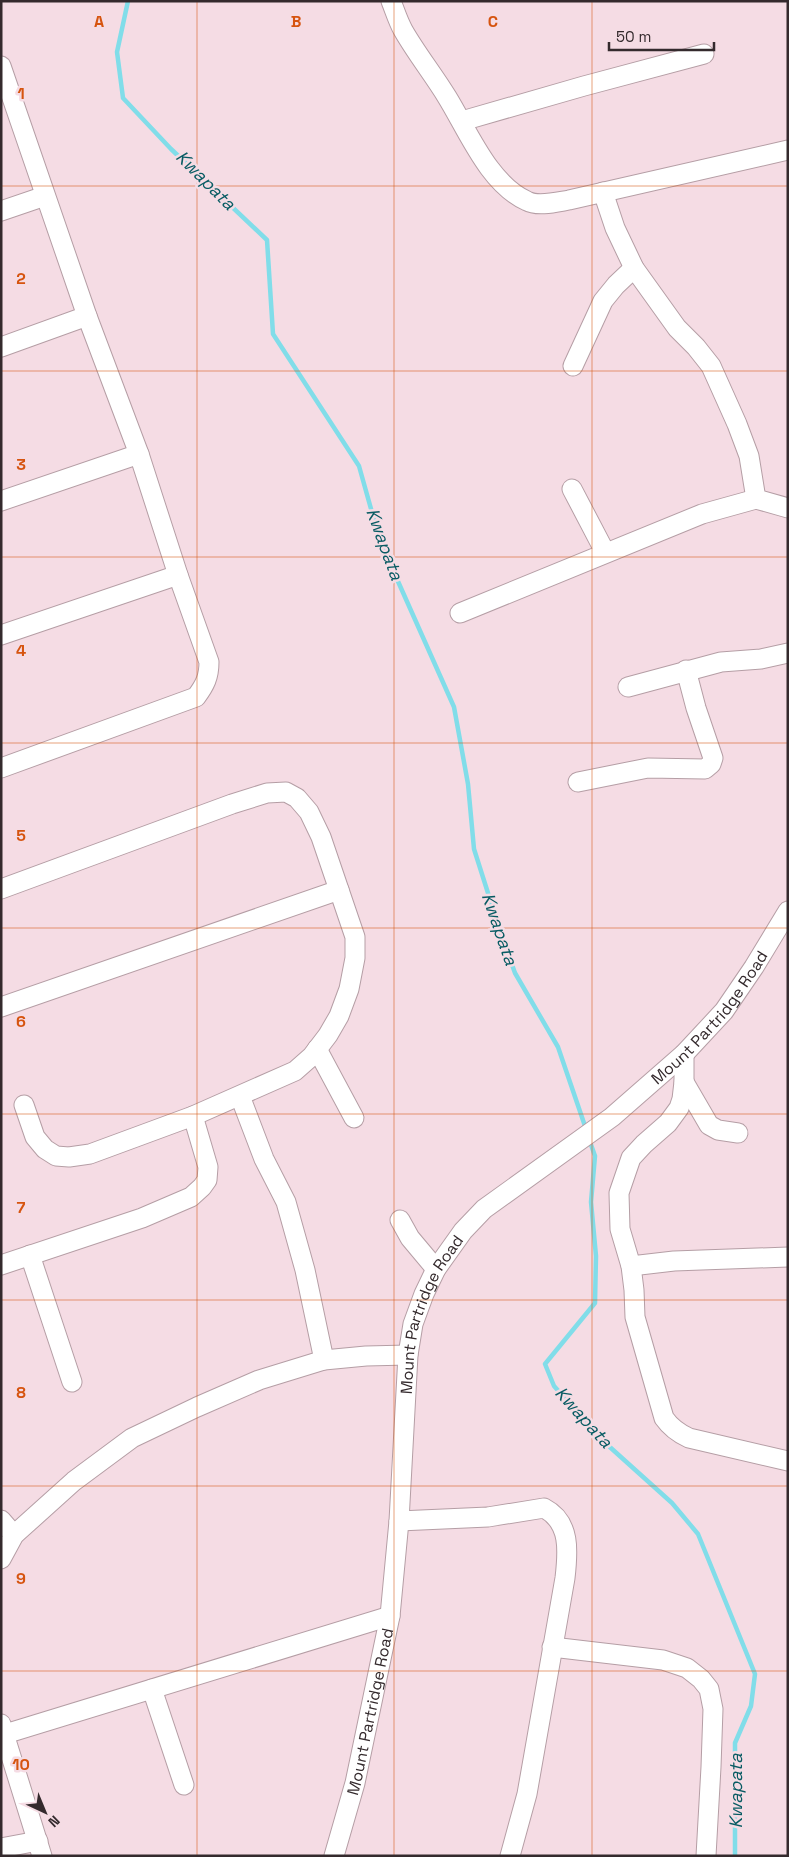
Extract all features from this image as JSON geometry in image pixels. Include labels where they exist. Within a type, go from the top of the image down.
[{"type":"street","points":[[391,1],[402,29],[462,121],[481,155],[499,180],[529,203],[569,200],[788,150]]},
{"type":"street","points":[[462,121],[704,54]]},
{"type":"street","points":[[1,768],[196,697],[209,674],[209,662],[178,575],[139,454],[87,316],[2,72]]},
{"type":"street","points":[[603,192],[615,228],[634,268],[678,328],[711,366],[750,456],[756,499]]},
{"type":"street","points":[[1,211],[45,196]]},
{"type":"street","points":[[573,366],[603,300],[634,268]]},
{"type":"street","points":[[1,347],[87,316]]},
{"type":"street","points":[[1,501],[139,454]]},
{"type":"street","points":[[572,489],[605,552]]},
{"type":"street","points":[[460,613],[605,552],[702,514],[756,499],[788,508]]},
{"type":"street","points":[[1,635],[178,575]]},
{"type":"street","points":[[628,687],[721,662],[761,660],[788,653]]},
{"type":"street","points":[[578,782],[648,768],[705,769],[711,764],[713,758],[696,708],[686,670]]},
{"type":"street","points":[[1,889],[267,792],[286,792],[297,798],[309,812],[321,837],[355,937],[355,958],[349,989],[339,1016],[317,1049],[294,1071],[193,1116],[90,1154],[69,1157],[56,1156],[45,1149],[35,1137],[24,1105]]},
{"type":"street","points":[[1,1007],[338,890]]},
{"type":"street","name":"Mount Partridge Road","points":[[334,1856],[355,1783],[390,1616],[399,1521],[408,1355],[412,1324],[436,1269],[463,1232],[484,1209],[612,1117],[684,1054],[724,1011],[754,967],[788,911]]},
{"type":"street","points":[[317,1049],[354,1118]]},
{"type":"street","points":[[684,1054],[682,1099],[675,1114],[631,1158],[619,1193],[620,1229],[631,1266],[635,1317],[664,1418],[670,1426],[678,1433],[689,1438],[788,1461]]},
{"type":"street","points":[[684,1082],[709,1126],[718,1130],[738,1132]]},
{"type":"street","points":[[240,1096],[264,1159],[286,1202],[305,1270],[324,1360]]},
{"type":"street","points":[[1,1264],[142,1218],[191,1197],[207,1180],[208,1167],[193,1116]]},
{"type":"street","points":[[400,1220],[410,1238],[436,1269]]},
{"type":"street","points":[[30,1255],[72,1382]]},
{"type":"street","points":[[631,1266],[674,1260],[788,1256]]},
{"type":"street","points":[[1,1559],[14,1534],[74,1481],[132,1438],[197,1406],[259,1380],[324,1360],[408,1355]]},
{"type":"street","points":[[399,1521],[488,1516],[544,1508],[558,1517],[568,1548],[565,1578],[527,1794],[510,1856]]},
{"type":"street","points":[[1,1520],[14,1534]]},
{"type":"street","points":[[1,1848],[40,1849],[3,1729],[152,1689],[390,1616]]},
{"type":"street","points":[[552,1646],[663,1660],[687,1668],[701,1679],[709,1689],[713,1709],[712,1767],[706,1856]]},
{"type":"street","points":[[152,1689],[184,1785]]},
{"type":"waterway","name":"Kwapata","points":[[128,1],[117,52],[123,98],[171,149],[267,240],[273,334],[359,466],[380,541],[454,707],[468,784],[474,849],[515,973],[558,1047],[586,1129]]},
{"type":"waterway","name":"Kwapata","points":[[589,1139],[595,1156],[591,1202],[596,1256],[595,1303],[545,1364],[554,1386],[602,1440],[672,1503],[698,1534],[755,1674],[751,1706],[735,1743],[735,1856]]}]
